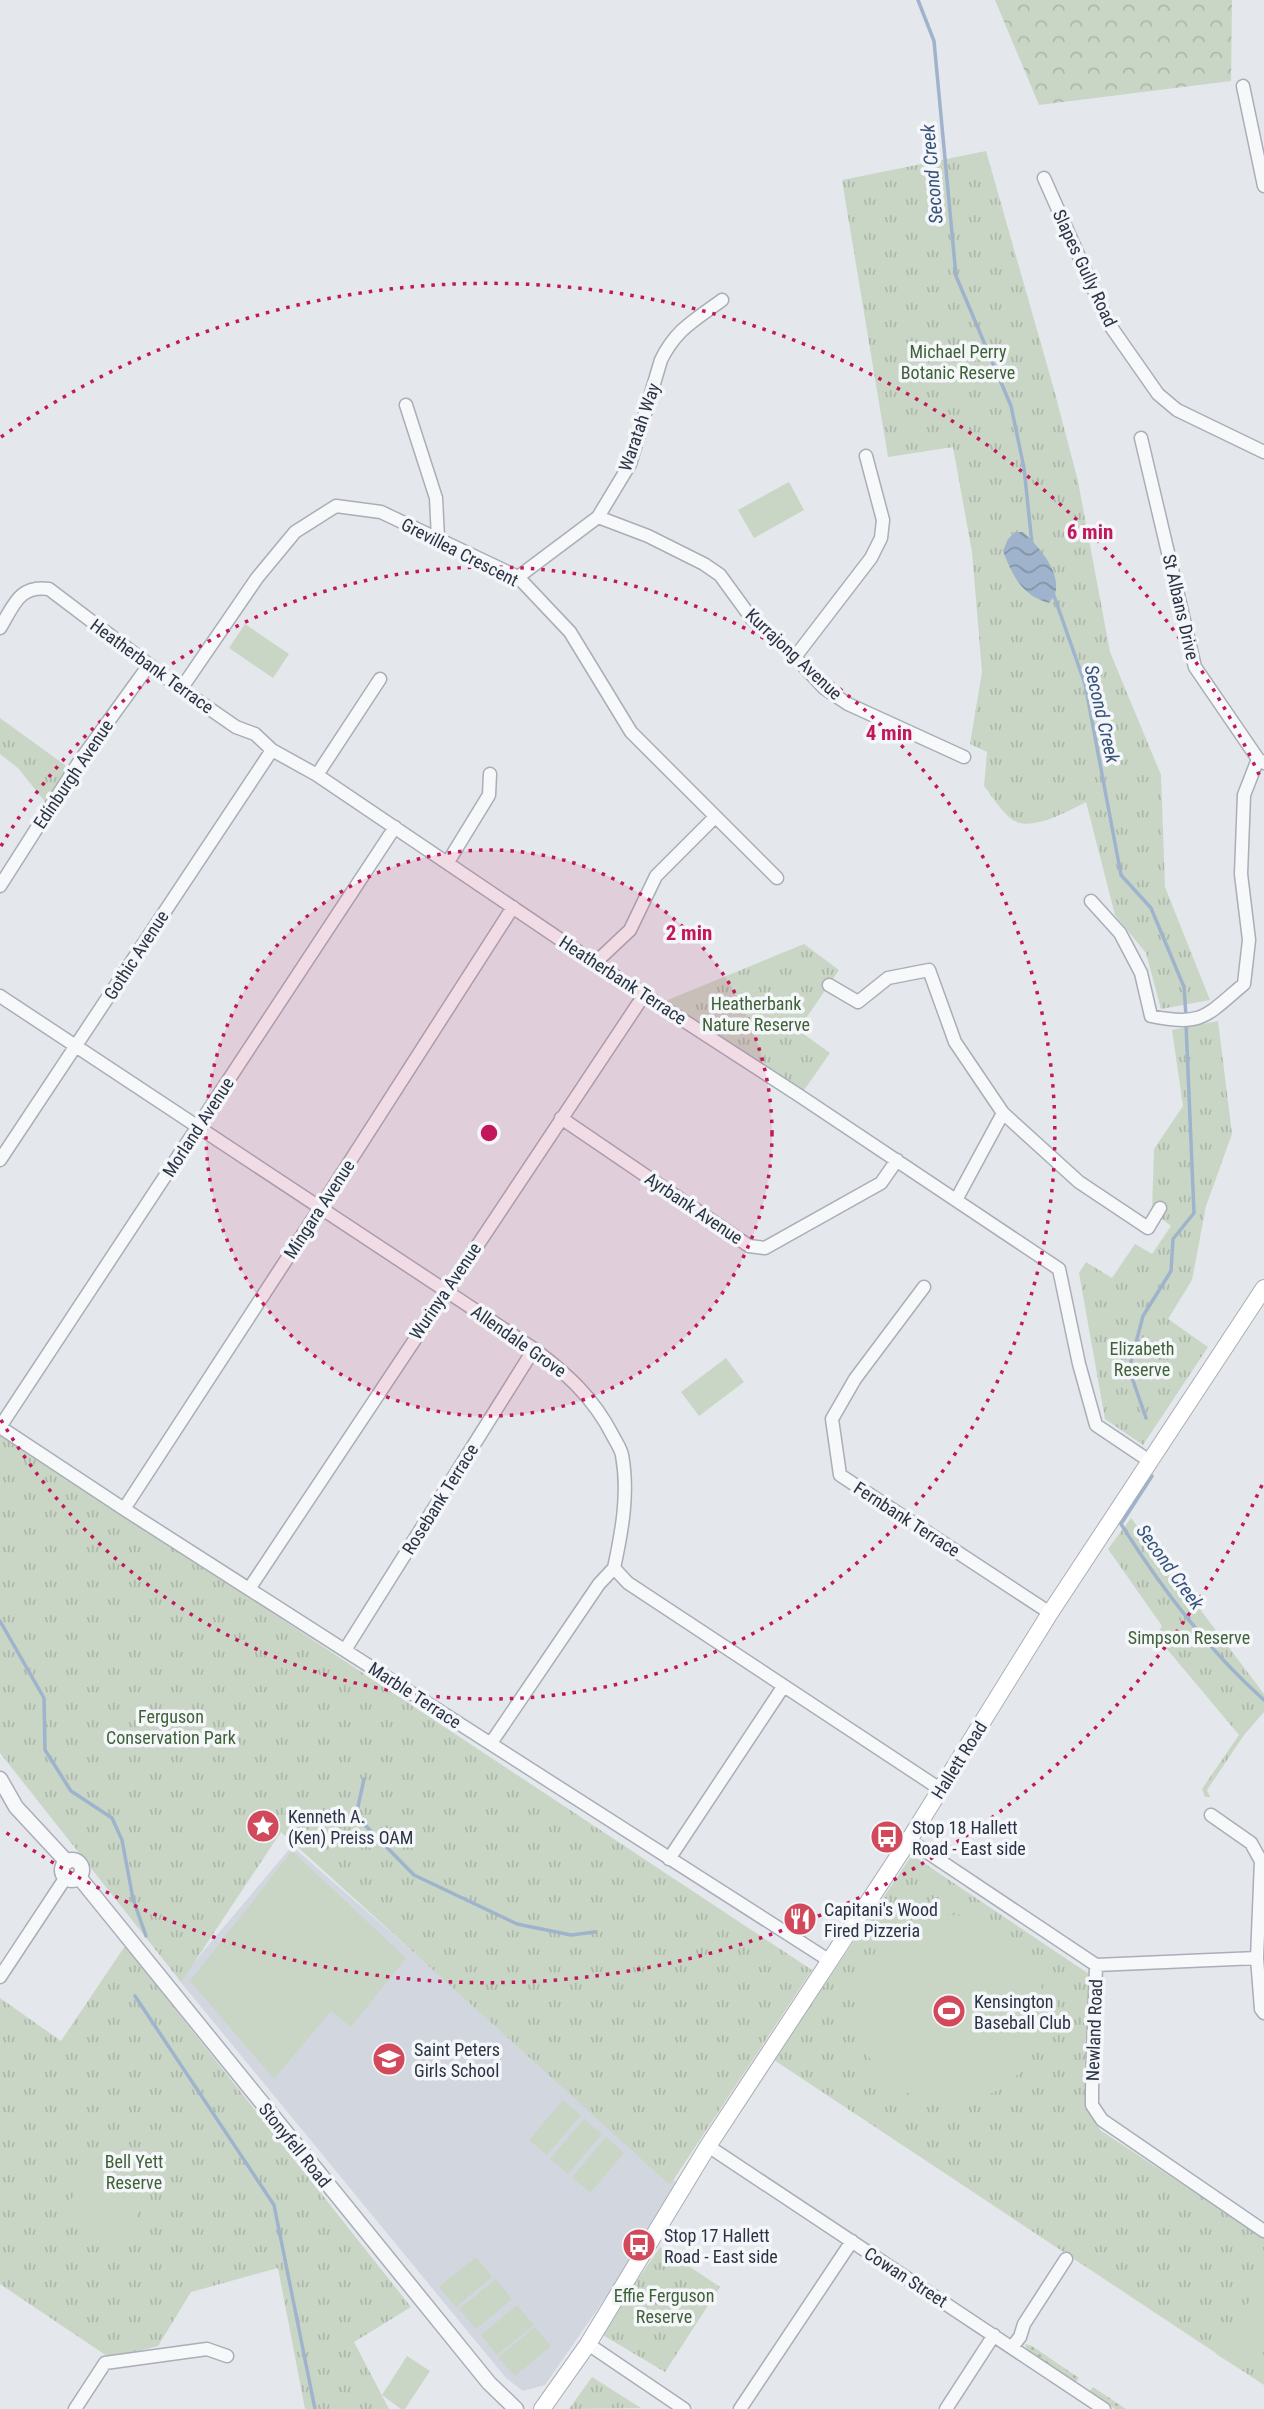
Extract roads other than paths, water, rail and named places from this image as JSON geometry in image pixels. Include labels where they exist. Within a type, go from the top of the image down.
[{"type":"main road","name":"Hallett Road","points":[[542,2409],[588,2344],[708,2146],[909,1840],[1050,1613],[1264,1288]]},
{"type":"street","points":[[1243,86],[1264,186]]},
{"type":"street","name":"Slapes Gully Road","points":[[1044,178],[1109,324],[1158,394],[1177,410],[1264,452]]},
{"type":"street","name":"Waratah Way","points":[[518,577],[598,517],[630,464],[668,344],[677,333],[722,300]]},
{"type":"street","points":[[406,405],[436,498],[438,538]]},
{"type":"street","name":"St Albans Drive","points":[[1141,438],[1195,667],[1261,761]]},
{"type":"street","points":[[795,657],[871,558],[881,538],[883,520],[866,456]]},
{"type":"street","name":"Grevillea Crescent","points":[[181,689],[257,578],[295,532],[337,506],[382,512],[518,577],[570,632],[631,732],[777,878]]},
{"type":"street","name":"Kurrajong Avenue","points":[[598,517],[648,536],[720,575],[752,619],[795,657],[824,688],[848,704],[964,757]]},
{"type":"street","name":"Heatherbank Terrace","points":[[0,628],[23,592],[37,587],[49,589],[236,727],[255,734],[272,750],[317,775],[595,963],[1059,1269],[1079,1364],[1096,1425],[1151,1462]]},
{"type":"street","name":"Edinburgh Avenue","points":[[0,886],[79,762],[149,665]]},
{"type":"street","points":[[317,775],[380,679]]},
{"type":"street","name":"Gothic Avenue","points":[[0,1160],[272,750]]},
{"type":"street","points":[[1091,901],[1120,933],[1141,973],[1151,1016],[1177,1022],[1207,1015],[1244,984],[1249,940],[1241,874],[1244,795],[1261,761]]},
{"type":"street","points":[[448,862],[489,795],[490,774]]},
{"type":"street","points":[[595,963],[630,930],[656,876],[715,817]]},
{"type":"street","name":"Morland Avenue","points":[[0,1427],[395,827]]},
{"type":"street","name":"Mingara Avenue","points":[[124,1508],[513,907]]},
{"type":"street","points":[[829,985],[858,1002],[888,978],[929,970],[955,1042],[1003,1113],[1079,1182],[1148,1228],[1160,1208]]},
{"type":"street","name":"Wurinya Avenue","points":[[249,1589],[644,995]]},
{"type":"street","name":"Allendale Grove","points":[[0,996],[534,1349],[572,1379],[604,1417],[622,1453],[624,1526],[614,1568]]},
{"type":"street","points":[[956,1200],[1003,1113]]},
{"type":"street","name":"Ayrbank Avenue","points":[[561,1118],[749,1246],[765,1248],[881,1183],[897,1160]]},
{"type":"street","name":"Fernbank Terrace","points":[[924,1287],[855,1379],[832,1419],[840,1475],[1050,1613]]},
{"type":"street","name":"Rosebank Terrace","points":[[345,1650],[534,1349]]},
{"type":"street","name":"Marble Terrace","points":[[0,1427],[830,1961]]},
{"type":"street","points":[[491,1743],[599,1584],[614,1568],[628,1583],[940,1790]]},
{"type":"street","points":[[669,1859],[783,1687]]},
{"type":"street","points":[[0,1977],[73,1877],[63,1868],[67,1862],[16,1807],[1,1786]]},
{"type":"street","points":[[1211,1815],[1251,1843],[1261,1861],[1256,1958],[1261,2009],[1264,2013]]},
{"type":"street","name":"Newland Road","points":[[909,1840],[1096,1965],[1092,2105],[1102,2120],[1264,2231]]},
{"type":"street","name":"Stonyfell Road","points":[[73,1877],[489,2383],[516,2409]]},
{"type":"street","points":[[1096,1965],[1256,1958]]},
{"type":"street","name":"Cowan Street","points":[[708,2146],[1104,2409]]},
{"type":"street","points":[[740,2409],[852,2241]]},
{"type":"street","points":[[1013,2347],[1024,2324],[1066,2259]]},
{"type":"street","points":[[946,2409],[995,2335]]},
{"type":"street","points":[[588,2344],[684,2409]]},
{"type":"street","points":[[75,2409],[104,2363],[207,2349],[227,2356]]},
{"type":"water","points":[[1015,532],[1023,532],[1029,537],[1052,568],[1056,585],[1055,594],[1049,603],[1025,590],[1010,568],[1003,551],[1008,539]]},
{"type":"waterway","name":"Second Creek","points":[[918,0],[934,41],[956,276],[1011,406],[1024,468],[1032,544]]},
{"type":"waterway","name":"Second Creek","points":[[1053,593],[1085,684],[1121,875],[1151,908],[1184,987],[1186,1016]]},
{"type":"waterway","name":"Second Creek","points":[[1146,1418],[1129,1369],[1143,1316],[1171,1271],[1173,1239],[1194,1213],[1186,1024]]},
{"type":"waterway","name":"Second Creek","points":[[1152,1476],[1121,1524],[1187,1617],[1224,1661],[1264,1700]]},
{"type":"waterway","points":[[0,1621],[44,1698],[45,1750],[71,1791],[112,1818],[122,1840],[133,1899],[146,1936]]},
{"type":"waterway","points":[[364,1779],[356,1816],[414,1875],[517,1924],[571,1935],[595,1932]]},
{"type":"waterway","points":[[135,1996],[274,2205],[315,2409]]},
{"type":"place","name":"Kenneth A. (Ken) Preiss OAM","points":[[263,1826]]},
{"type":"place","name":"Stop 18 Hallett Road - East side","points":[[887,1837]]},
{"type":"place","name":"Capitani's Wood Fired Pizzeria","points":[[800,1919]]},
{"type":"place","name":"Kensington Baseball Club","points":[[949,2011]]},
{"type":"place","name":"Saint Peters Girls School","points":[[389,2059]]},
{"type":"place","name":"Stop 17 Hallett Road - East side","points":[[639,2245]]},
{"type":"park label","name":"Michael Perry Botanic Reserve","points":[[958,361]]},
{"type":"park label","name":"Heatherbank Nature Reserve","points":[[756,1013]]},
{"type":"park label","name":"Elizabeth Reserve","points":[[1142,1358]]},
{"type":"park label","name":"Simpson Reserve","points":[[1189,1637]]},
{"type":"park label","name":"Ferguson Conservation Park","points":[[171,1726]]},
{"type":"park label","name":"Bell Yett Reserve","points":[[134,2171]]},
{"type":"park label","name":"Effie Ferguson Reserve","points":[[664,2305]]}]
